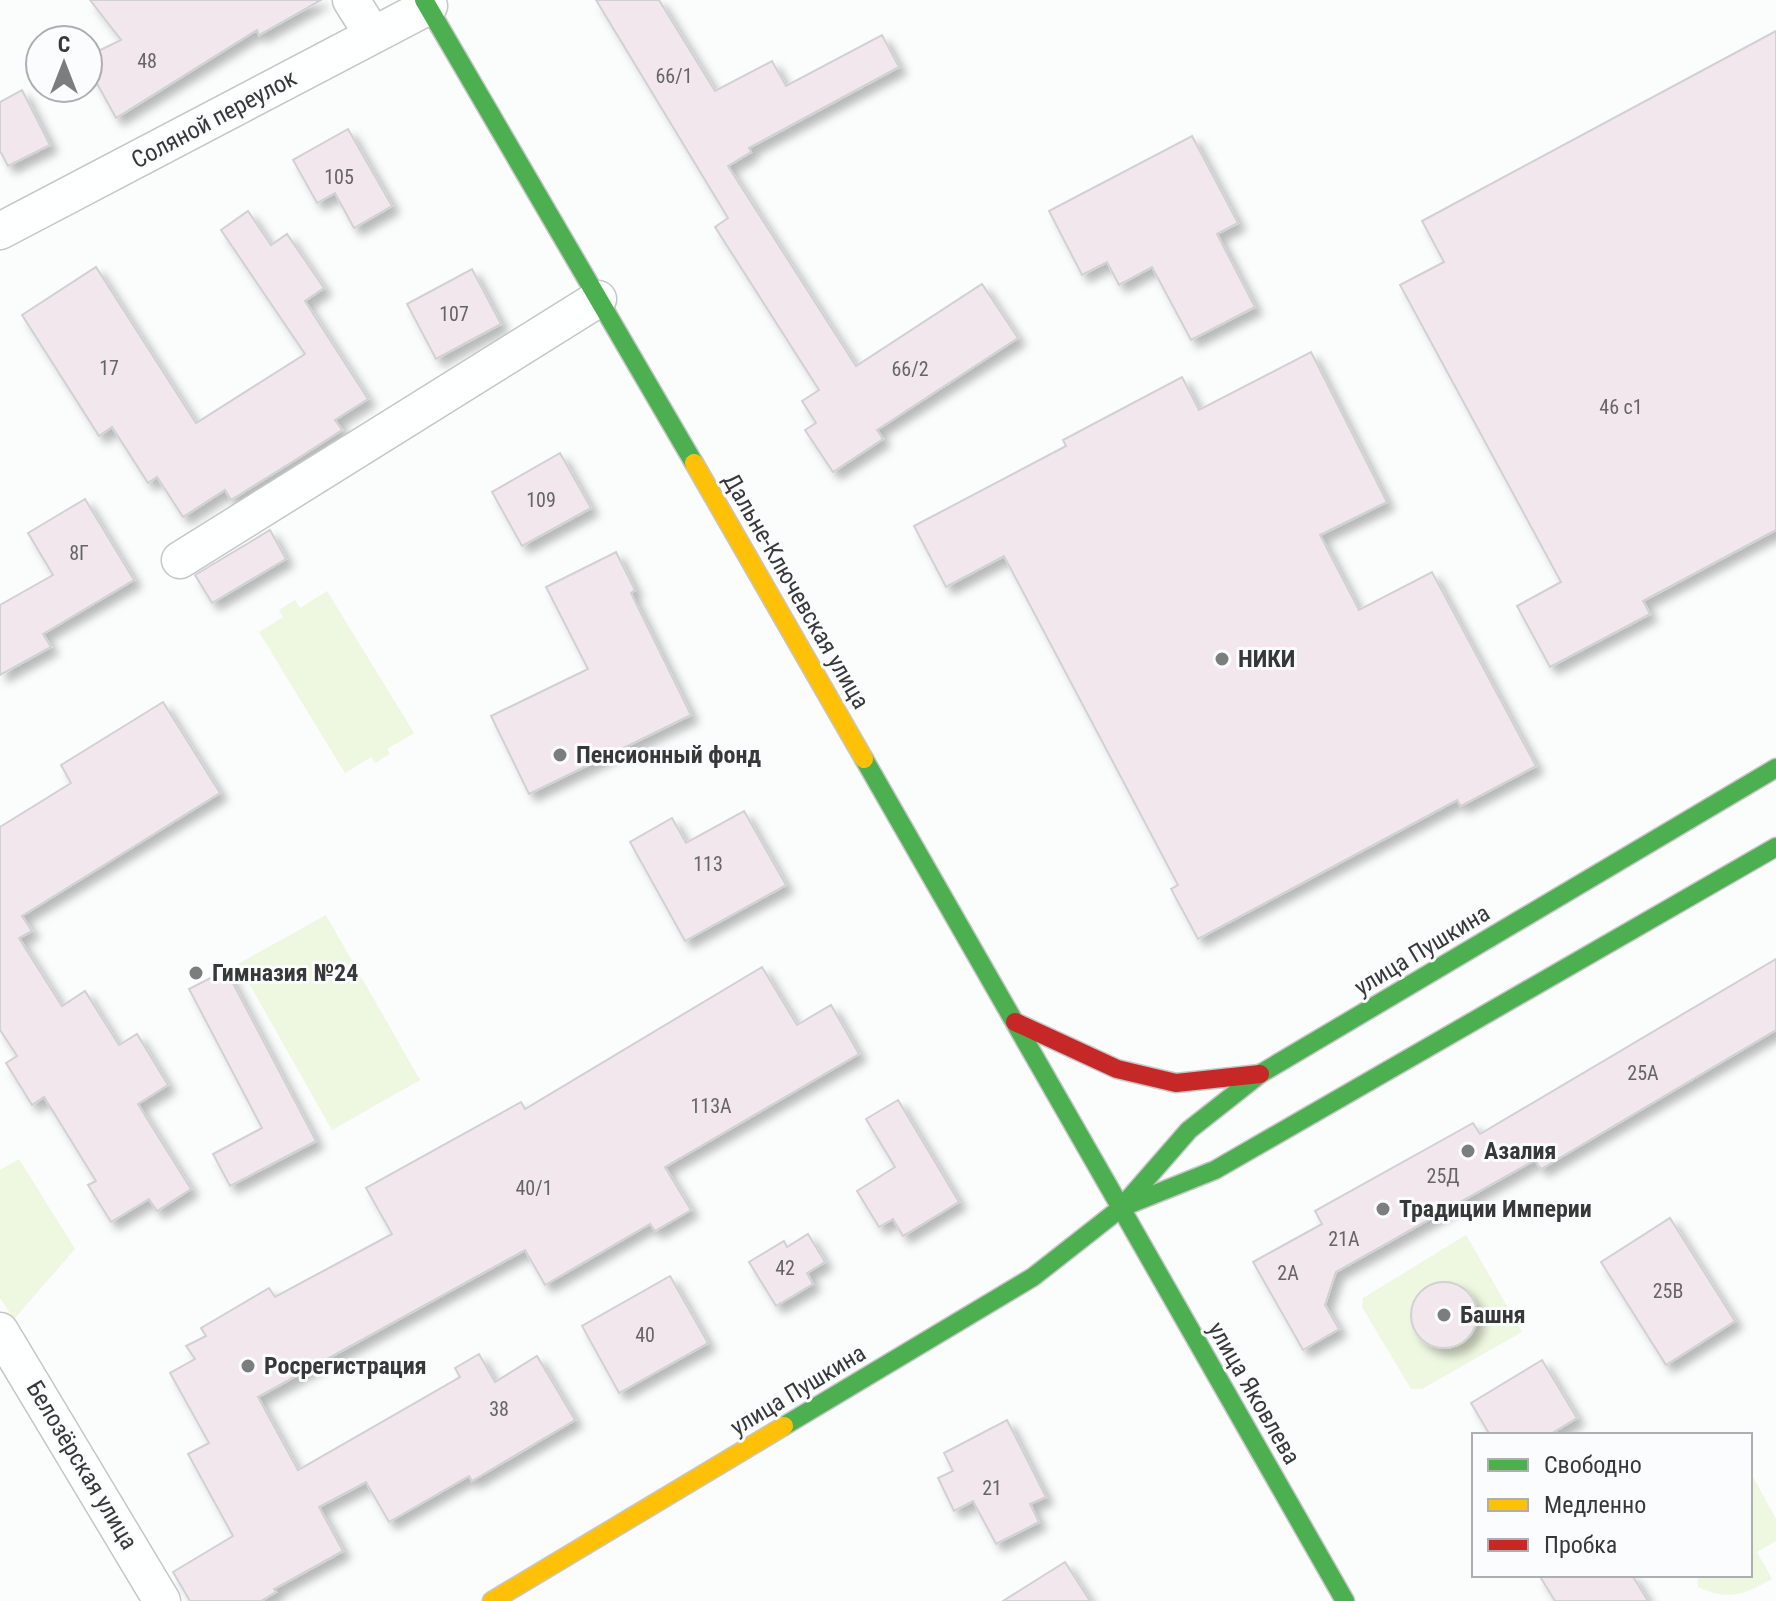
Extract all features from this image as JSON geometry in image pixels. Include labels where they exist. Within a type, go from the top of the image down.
[{"type":"main road","name":"Дальне-Ключевская улица","points":[[426,3],[1121,1208]]},
{"type":"main road","name":"улица Пушкина","points":[[492,1601],[1033,1277],[1121,1208],[1189,1130],[1260,1074],[1776,768]]},
{"type":"main road","name":"улица Пушкина","points":[[1121,1208],[1215,1170],[1776,847]]},
{"type":"main road","points":[[1015,1022],[1117,1069],[1176,1083],[1260,1074]]},
{"type":"main road","name":"улица Яковлева","points":[[1121,1208],[1345,1601]]},
{"type":"street","points":[[351,0],[373,35]]},
{"type":"street","name":"Соляной переулок","points":[[0,231],[373,35],[426,3]]},
{"type":"street","points":[[180,560],[598,299]]},
{"type":"street","name":"Белозёрская улица","points":[[0,1331],[162,1601]]},
{"type":"green space","points":[[327,591],[414,733],[387,749],[390,754],[375,763],[371,757],[345,773],[259,632],[283,617],[279,610],[295,600],[300,608]]},
{"type":"green space","points":[[326,915],[420,1080],[332,1130],[238,964]]},
{"type":"green space","points":[[19,1159],[75,1249],[14,1319],[0,1298],[0,1170]]},
{"type":"green space","points":[[1466,1235],[1522,1332],[1422,1389],[1411,1389],[1362,1307],[1363,1298]]},
{"type":"green space","points":[[1752,1475],[1776,1519],[1776,1541],[1757,1552],[1772,1579],[1753,1589],[1727,1595],[1698,1587],[1697,1577],[1752,1577]]},
{"type":"building","points":[[90,0],[321,0],[259,35],[257,30],[116,118],[104,96],[104,48],[121,40]]},
{"type":"building","points":[[596,0],[659,0],[715,91],[772,61],[786,86],[882,35],[899,67],[749,148],[751,152],[728,166],[856,366],[982,284],[1018,338],[877,430],[883,439],[833,472],[805,430],[816,423],[802,401],[819,390],[715,227],[728,218]]},
{"type":"building","points":[[1776,31],[1776,530],[1643,601],[1650,614],[1550,667],[1517,606],[1561,582],[1400,285],[1444,262],[1422,221]]},
{"type":"building","points":[[22,90],[24,104],[29,104],[50,145],[8,166],[0,151],[0,102]]},
{"type":"building","points":[[348,129],[392,206],[354,228],[335,193],[317,203],[293,160]]},
{"type":"building","points":[[1192,136],[1238,223],[1217,234],[1255,307],[1191,340],[1152,267],[1119,285],[1107,262],[1082,275],[1049,211]]},
{"type":"building","points":[[248,211],[271,245],[287,234],[324,288],[305,301],[368,399],[335,420],[342,430],[300,457],[231,500],[225,490],[183,517],[157,477],[148,483],[112,427],[99,436],[22,315],[96,267],[196,423],[305,354],[221,230]]},
{"type":"building","points":[[472,269],[501,324],[436,359],[407,304]]},
{"type":"building","name":"НИКИ","points":[[1311,352],[1387,502],[1320,535],[1359,610],[1432,572],[1536,766],[1461,806],[1457,800],[1198,939],[1171,889],[1178,885],[1004,556],[946,587],[914,526],[1066,446],[1063,440],[1182,377],[1199,410]]},
{"type":"building","points":[[560,453],[591,508],[522,546],[492,492]]},
{"type":"building","points":[[85,499],[134,580],[43,634],[51,647],[0,675],[0,605],[53,575],[28,533]]},
{"type":"building","points":[[270,530],[286,559],[212,603],[195,575]]},
{"type":"building","name":"Пенсионный фонд","points":[[616,552],[635,590],[631,593],[691,715],[529,794],[491,716],[588,669],[546,587]]},
{"type":"building","points":[[163,702],[220,793],[22,916],[32,931],[19,938],[62,1006],[85,991],[119,1045],[137,1034],[168,1085],[138,1104],[191,1189],[157,1211],[149,1199],[111,1222],[88,1185],[96,1181],[44,1097],[32,1105],[6,1063],[17,1056],[0,1030],[0,827],[71,783],[61,765]]},
{"type":"building","points":[[744,811],[786,885],[685,941],[630,842],[672,818],[686,843]]},
{"type":"building","points":[[1776,959],[1776,1030],[1541,1169],[1535,1160],[1336,1272],[1325,1305],[1339,1329],[1303,1350],[1253,1262],[1322,1224],[1315,1211],[1473,1123],[1480,1134]]},
{"type":"building","points":[[762,967],[797,1025],[831,1005],[859,1054],[665,1167],[691,1210],[655,1231],[650,1224],[545,1285],[525,1250],[258,1397],[298,1470],[460,1377],[455,1368],[479,1354],[495,1382],[537,1356],[575,1420],[472,1481],[469,1476],[389,1522],[366,1482],[319,1507],[343,1551],[274,1589],[276,1592],[261,1601],[190,1601],[173,1572],[233,1536],[188,1454],[209,1443],[170,1373],[195,1359],[186,1346],[206,1336],[201,1328],[269,1288],[275,1297],[392,1234],[366,1188],[521,1102],[525,1109]]},
{"type":"building","points":[[226,970],[316,1141],[230,1186],[213,1154],[262,1128],[189,989]]},
{"type":"building","points":[[898,1100],[959,1202],[903,1236],[893,1219],[879,1227],[857,1191],[895,1167],[866,1119]]},
{"type":"building","points":[[1670,1218],[1735,1321],[1666,1365],[1601,1262]]},
{"type":"building","points":[[808,1234],[825,1262],[807,1273],[813,1284],[776,1306],[749,1262],[784,1241],[787,1247]]},
{"type":"building","points":[[670,1276],[708,1343],[619,1393],[582,1326]]},
{"type":"building","name":"Башня","points":[[1444,1282],[1457,1285],[1467,1292],[1474,1302],[1477,1315],[1474,1328],[1467,1338],[1457,1345],[1444,1348],[1431,1345],[1421,1338],[1414,1328],[1411,1315],[1414,1302],[1421,1292],[1431,1285]]},
{"type":"building","points":[[1542,1360],[1577,1418],[1552,1433],[1489,1433],[1471,1403]]},
{"type":"building","points":[[1007,1420],[1046,1497],[1030,1504],[1039,1522],[996,1544],[973,1501],[954,1511],[938,1478],[953,1471],[944,1453]]},
{"type":"building","points":[[1065,1562],[1090,1601],[1003,1601]]},
{"type":"building","points":[[1540,1577],[1633,1577],[1648,1601],[1555,1601]]},
{"type":"traffic: fast","points":[[424,0],[694,463]]},
{"type":"traffic: fast","points":[[864,759],[1121,1208]]},
{"type":"traffic: fast","points":[[1121,1208],[1189,1130],[1260,1074],[1776,768]]},
{"type":"traffic: fast","points":[[1130,1204],[1215,1170],[1776,847]]},
{"type":"traffic: fast","points":[[784,1426],[1033,1277],[1121,1208],[1345,1601]]},
{"type":"traffic: slow","points":[[694,463],[864,759]]},
{"type":"traffic: slow","points":[[492,1601],[784,1426]]},
{"type":"traffic: jam","points":[[1015,1022],[1117,1069],[1176,1083],[1260,1074]]},
{"type":"place","name":"НИКИ","points":[[1222,659]]},
{"type":"place","name":"Пенсионный фонд","points":[[560,755]]},
{"type":"place","name":"Гимназия №24","points":[[196,973]]},
{"type":"place","name":"Азалия","points":[[1468,1151]]},
{"type":"place","name":"Традиции Империи","points":[[1383,1209]]},
{"type":"place","name":"Башня","points":[[1444,1315]]},
{"type":"place","name":"Росрегистрация","points":[[248,1366]]}]
